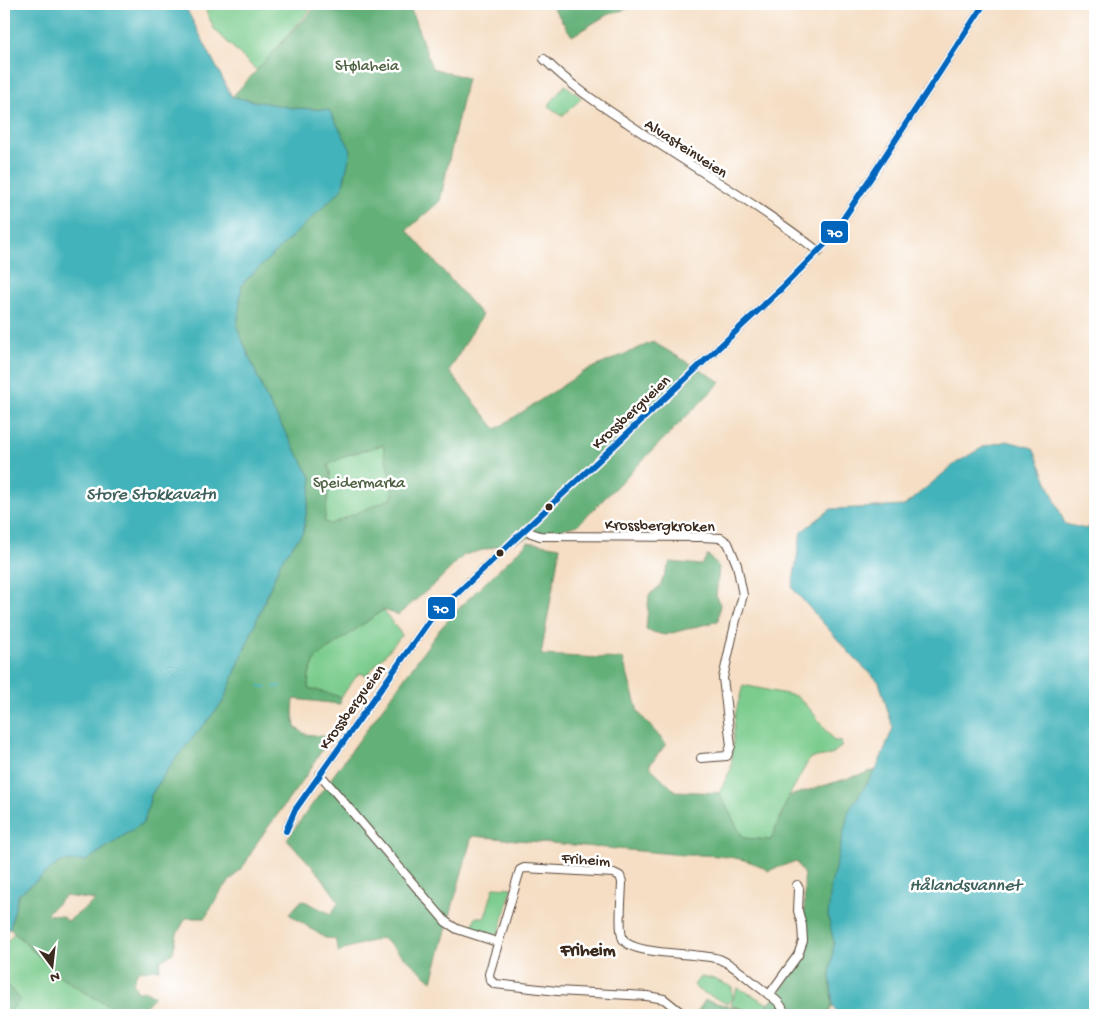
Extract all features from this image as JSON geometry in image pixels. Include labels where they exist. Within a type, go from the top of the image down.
[{"type":"street","name":"Krossbergveien","points":[[286,831],[295,810],[432,617],[819,252],[874,173],[984,4]]},
{"type":"street","name":"Alvasteinveien","points":[[544,60],[561,77],[587,96],[666,150],[793,232],[819,252]]},
{"type":"street","name":"Krossbergkroken","points":[[527,529],[531,533],[540,536],[721,538],[728,543],[737,565],[744,596],[736,620],[723,678],[731,746],[727,756],[701,758]]},
{"type":"street","points":[[319,775],[451,926],[497,942]]},
{"type":"street","name":"Friheim","points":[[684,1015],[664,999],[647,996],[557,991],[495,984],[490,980],[489,974],[497,942],[520,870],[524,868],[614,873],[620,876],[622,882],[622,934],[623,939],[630,946],[642,950],[720,960],[781,1005],[784,1015]]},
{"type":"street","points":[[769,995],[798,956],[801,948],[803,933],[798,917],[799,889],[797,885]]},
{"type":"green space","points":[[203,4],[315,4],[257,71],[214,29]]},
{"type":"green space","name":"Stølaheia","points":[[318,4],[409,4],[432,68],[467,78],[440,201],[407,230],[482,315],[449,371],[496,429],[585,371],[653,342],[721,382],[578,525],[464,555],[437,582],[398,615],[383,610],[316,658],[309,674],[308,688],[341,697],[340,704],[294,699],[295,727],[305,734],[330,737],[306,776],[258,841],[245,864],[222,890],[205,918],[186,918],[177,934],[173,953],[161,961],[159,969],[138,971],[133,982],[137,992],[146,991],[155,996],[137,1015],[127,1015],[84,992],[57,974],[10,928],[18,895],[60,862],[86,861],[144,822],[151,795],[172,763],[223,702],[281,561],[303,532],[312,479],[267,400],[237,327],[242,284],[342,189],[351,150],[329,110],[293,108],[232,97]],"holes":[[[383,445],[393,494],[392,498],[331,524],[325,522],[330,486],[328,465],[347,455]],[[65,896],[96,900],[68,921],[61,916],[46,914]]]},
{"type":"green space","points":[[551,4],[642,4],[607,15],[572,36]]},
{"type":"green space","points":[[565,85],[582,98],[562,116],[548,106]]},
{"type":"green space","name":"Speidermarka","points":[[383,445],[393,494],[392,498],[331,524],[324,522],[331,479],[328,465],[347,455]]},
{"type":"green space","points":[[528,542],[560,547],[541,655],[623,659],[638,712],[666,744],[649,766],[675,791],[719,793],[743,838],[771,840],[789,796],[876,770],[849,810],[840,847],[828,917],[834,943],[830,974],[832,1007],[828,1015],[695,1015],[705,1000],[759,1014],[777,995],[805,955],[804,875],[796,861],[768,871],[750,862],[728,857],[684,855],[472,836],[432,981],[382,938],[344,949],[339,953],[335,939],[325,938],[289,914],[302,900],[331,914],[339,902],[320,875],[287,839],[440,629],[463,604]]},
{"type":"green space","points":[[708,555],[719,567],[716,597],[720,604],[718,621],[664,635],[646,630],[649,595],[660,586],[670,562],[701,565]]},
{"type":"green space","points":[[383,610],[402,635],[367,675],[359,673],[341,697],[308,688],[309,674],[316,658]]},
{"type":"green space","points":[[743,685],[796,696],[811,710],[834,741],[841,741],[842,746],[831,755],[810,758],[789,796],[771,840],[743,838],[719,793],[731,769],[735,715]]},
{"type":"green space","points":[[494,887],[512,888],[499,933],[491,937],[471,929],[476,917],[485,917]]},
{"type":"green space","points":[[14,933],[57,974],[84,992],[127,1015],[6,1015],[21,1000],[4,982],[4,946]]},
{"type":"green space","points":[[700,977],[711,978],[732,987],[733,998],[728,1004],[698,990],[694,985]]},
{"type":"green space","points":[[4,982],[21,1000],[6,1015],[4,1015]]},
{"type":"green space","points":[[737,988],[768,1004],[759,1014],[731,1005]]},
{"type":"water","name":"Store Stokkavatn","points":[[4,4],[184,4],[232,97],[293,108],[329,110],[351,150],[342,189],[242,284],[237,327],[267,400],[312,479],[303,532],[281,561],[223,702],[172,763],[151,795],[144,822],[86,861],[60,862],[18,895],[10,928],[4,936]]},
{"type":"water","name":"Hålandsvannet","points":[[1007,441],[1033,448],[1065,524],[1086,529],[1095,518],[1095,1003],[1087,1015],[838,1015],[833,1007],[830,974],[834,943],[828,917],[831,885],[849,810],[876,770],[893,728],[879,682],[854,658],[792,588],[801,532],[831,509],[904,506],[956,463],[985,446]]},
{"type":"waterway","points":[[259,686],[267,687]]},
{"type":"waterway","points":[[274,687],[281,686]]},
{"type":"transit line","name":"70","points":[[286,831],[295,810],[432,617],[782,288],[829,240],[984,4]]},
{"type":"district","name":"Friheim","points":[[588,949]]}]
